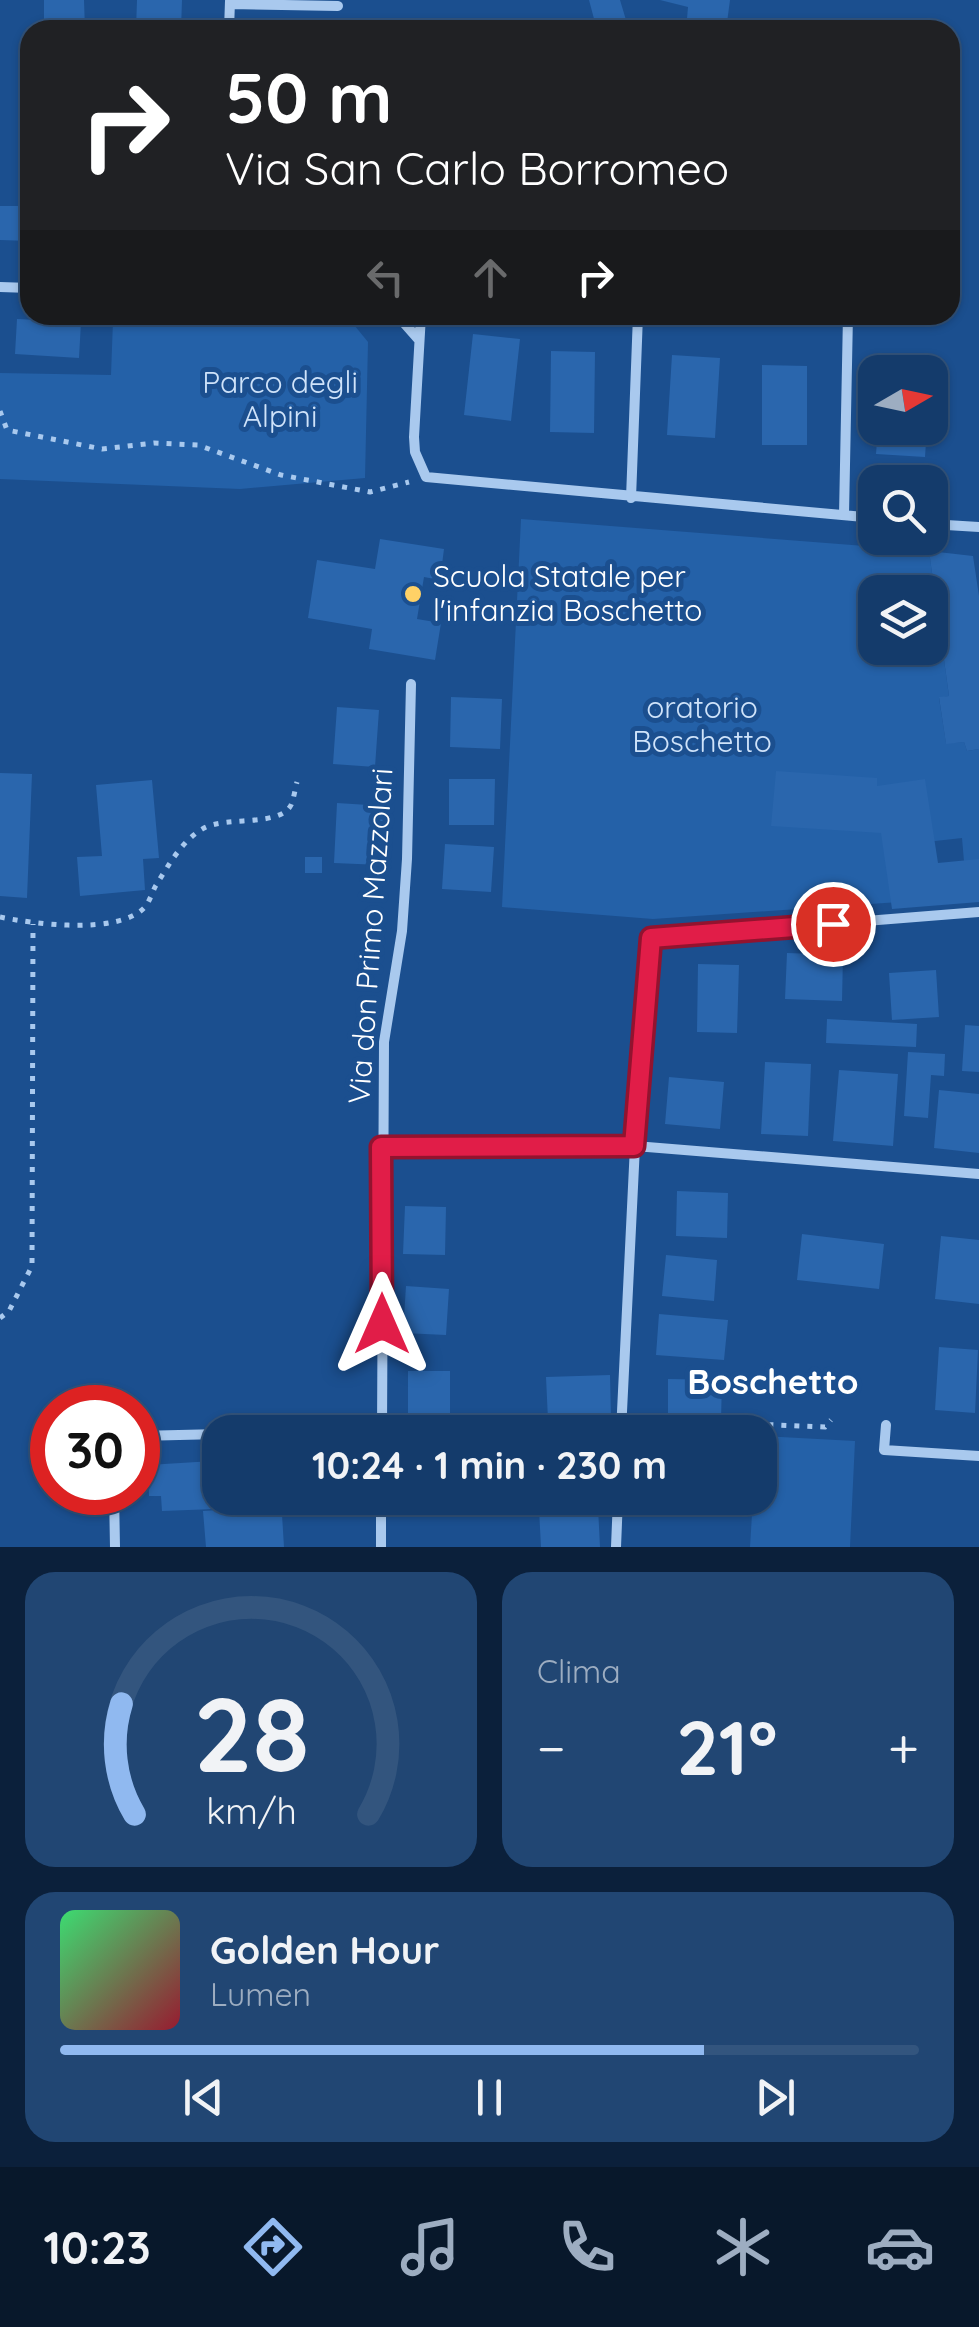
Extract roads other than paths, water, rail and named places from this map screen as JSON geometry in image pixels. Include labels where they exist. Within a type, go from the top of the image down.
[{"type":"street","points":[[230,2],[338,6]]},
{"type":"street","points":[[406,325],[420,340]]},
{"type":"street","points":[[421,325],[414,438],[426,478],[858,517]]},
{"type":"street","points":[[631,498],[638,325]]},
{"type":"street","points":[[844,516],[848,325]]},
{"type":"street","points":[[948,525],[979,527]]},
{"type":"street","name":"Via don Primo Mazzolari","points":[[382,1415],[384,1042],[402,932],[408,859],[411,684]]},
{"type":"street","points":[[622,1415],[634,1146],[651,938],[979,912]]},
{"type":"street","points":[[381,1147],[634,1146],[979,1174]]},
{"type":"street","points":[[886,1425],[884,1450],[979,1456]]},
{"type":"street","points":[[160,1435],[202,1434]]},
{"type":"street","points":[[114,1515],[115,1547]]},
{"type":"street","points":[[381,1515],[381,1547]]},
{"type":"street","points":[[616,1547],[617,1515]]},
{"type":"place","name":"Scuola Statale per l'infanzia Boschetto","points":[[413,594]]},
{"type":"district","name":"Boschetto","points":[[773,1382]]},
{"type":"park label","name":"Parco degli Alpini","points":[[280,400]]},
{"type":"park label","name":"oratorio Boschetto","points":[[702,725]]}]
